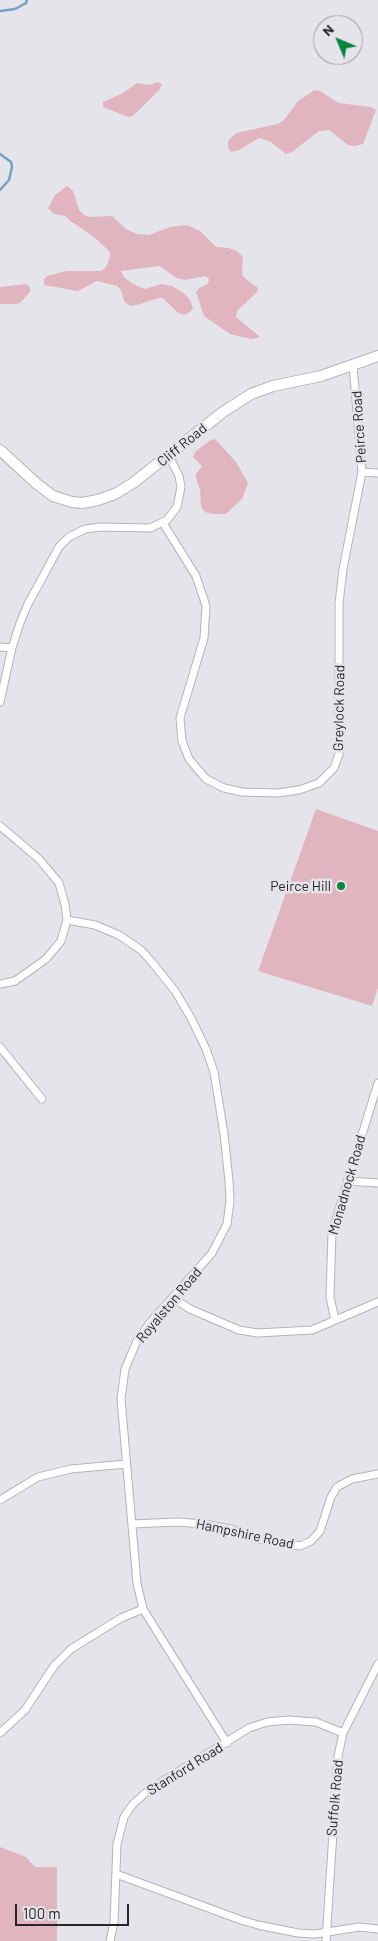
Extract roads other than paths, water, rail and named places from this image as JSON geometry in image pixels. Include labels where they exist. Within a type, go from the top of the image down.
[{"type":"street","name":"Cliff Road","points":[[0,450],[49,493],[66,501],[83,503],[104,499],[121,491],[169,456],[223,412],[255,392],[273,386],[315,378],[378,356]]},
{"type":"street","name":"Peirce Road","points":[[353,365],[362,472],[378,473]]},
{"type":"street","points":[[0,702],[12,648],[28,604],[57,551],[69,537],[89,528],[146,528],[163,523],[176,511],[181,495],[180,479],[169,456]]},
{"type":"street","name":"Greylock Road","points":[[163,523],[196,576],[206,606],[204,638],[180,718],[182,741],[187,756],[196,770],[206,779],[236,791],[269,794],[306,788],[319,783],[329,775],[336,765],[338,757],[340,596],[362,472]]},
{"type":"street","points":[[0,648],[12,648]]},
{"type":"street","points":[[0,826],[39,859],[59,883],[67,920],[61,941],[46,959],[15,981],[0,984]]},
{"type":"street","name":"Royalston Road","points":[[67,920],[94,925],[119,935],[141,950],[151,960],[175,991],[191,1018],[206,1049],[214,1072],[226,1154],[230,1201],[229,1218],[215,1249],[142,1334],[133,1348],[125,1369],[121,1400],[137,1583],[143,1608],[227,1743]]},
{"type":"street","points":[[0,1047],[42,1099]]},
{"type":"street","name":"Monadnock Road","points":[[335,1320],[330,1297],[332,1236],[336,1216],[378,1083]]},
{"type":"street","points":[[347,1181],[378,1183]]},
{"type":"street","points":[[172,1298],[190,1309],[247,1332],[307,1331],[378,1302]]},
{"type":"street","points":[[0,1500],[38,1477],[71,1469],[126,1464]]},
{"type":"street","name":"Hampshire Road","points":[[132,1524],[184,1522],[204,1524],[231,1529],[258,1539],[302,1546],[314,1539],[320,1531],[331,1497],[337,1487],[352,1479],[378,1474]]},
{"type":"street","points":[[0,1733],[25,1710],[54,1666],[71,1649],[121,1618],[143,1608]]},
{"type":"street","name":"Suffolk Road","points":[[326,1941],[338,1756],[342,1733],[378,1664]]},
{"type":"street","name":"Stanford Road","points":[[110,1941],[114,1922],[119,1831],[124,1817],[134,1804],[150,1789],[249,1728],[267,1722],[289,1720],[316,1722],[342,1733]]},
{"type":"street","points":[[116,1874],[241,1920],[298,1933],[315,1934],[359,1927],[378,1929]]},
{"type":"waterway","points":[[0,11],[15,9],[26,3],[27,0]]},
{"type":"waterway","points":[[0,154],[11,162],[12,167],[9,180],[0,190]]},
{"type":"place","name":"Peirce Hill","points":[[341,886]]}]
